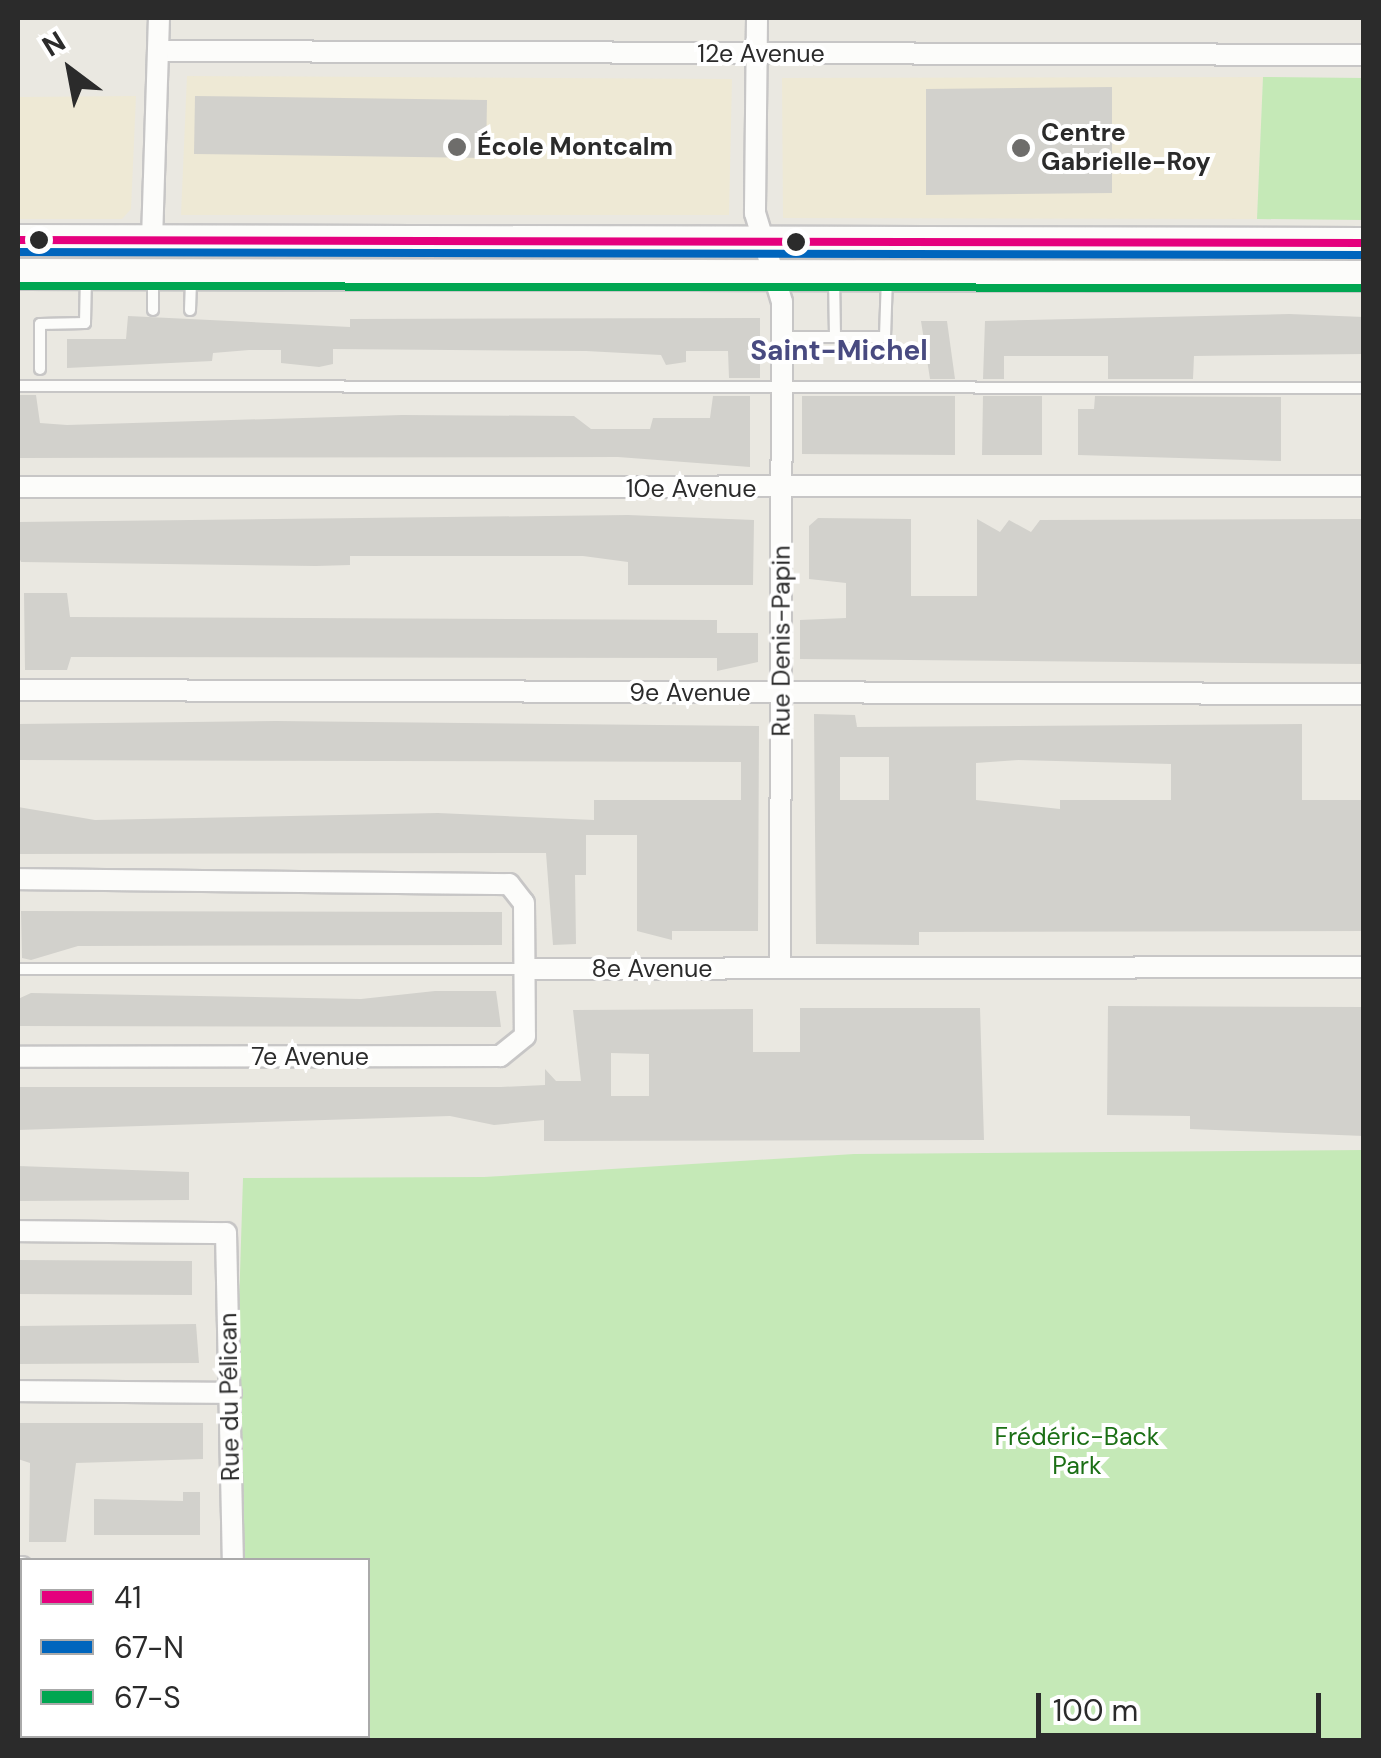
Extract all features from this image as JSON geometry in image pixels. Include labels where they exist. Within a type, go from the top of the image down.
[{"type":"main road","points":[[18,240],[1364,243]]},
{"type":"main road","points":[[18,274],[1364,276]]},
{"type":"street","points":[[152,240],[159,18]]},
{"type":"street","name":"Rue Denis-Papin","points":[[757,18],[755,214],[774,274],[782,337],[780,968]]},
{"type":"street","name":"12e Avenue","points":[[158,51],[1364,55]]},
{"type":"street","name":"10e Avenue","points":[[18,487],[1364,486]]},
{"type":"street","name":"9e Avenue","points":[[18,690],[1364,694]]},
{"type":"street","points":[[18,878],[509,884],[524,903],[524,969]]},
{"type":"street","name":"8e Avenue","points":[[524,969],[1364,967]]},
{"type":"street","name":"7e Avenue","points":[[18,1057],[500,1056],[522,1043],[524,969]]},
{"type":"street","name":"Rue du Pélican","points":[[18,1231],[226,1234],[233,1558]]},
{"type":"street","points":[[18,1392],[231,1393]]},
{"type":"lane","points":[[40,369],[40,324],[85,324],[86,274]]},
{"type":"lane","points":[[153,274],[153,310]]},
{"type":"lane","points":[[190,310],[191,274]]},
{"type":"lane","points":[[834,275],[834,337]]},
{"type":"lane","points":[[782,337],[885,336],[887,276]]},
{"type":"lane","points":[[18,386],[1364,388]]},
{"type":"lane","points":[[18,969],[524,969]]},
{"type":"shaded area","name":"École Montcalm","points":[[187,76],[732,79],[729,215],[181,215]]},
{"type":"shaded area","name":"Centre Gabrielle-Roy","points":[[1263,77],[1257,219],[783,218],[782,78]]},
{"type":"shaded area","points":[[136,96],[131,209],[122,219],[18,219],[18,97]]},
{"type":"green space","points":[[1263,77],[1363,78],[1363,220],[1257,219]]},
{"type":"green space","name":"Frédéric-Back Park","points":[[1363,1150],[1363,1740],[18,1740],[18,1675],[20,1738],[370,1738],[370,1558],[231,1558],[243,1178],[484,1177],[854,1154]]},
{"type":"building","points":[[1112,87],[1112,193],[926,195],[926,89]]},
{"type":"building","points":[[195,96],[487,100],[486,158],[194,154]]},
{"type":"building","points":[[1289,314],[1364,317],[1364,354],[1194,356],[1193,379],[1108,379],[1108,356],[1004,356],[1004,379],[983,379],[985,321]]},
{"type":"building","points":[[128,316],[350,327],[350,319],[760,318],[760,378],[729,378],[728,351],[686,351],[686,362],[666,365],[661,355],[586,351],[333,349],[333,364],[319,367],[281,363],[281,350],[249,350],[213,353],[212,361],[67,368],[67,339],[126,339]]},
{"type":"building","points":[[921,321],[947,321],[955,379],[930,379]]},
{"type":"building","points":[[18,395],[36,395],[40,423],[67,425],[402,415],[574,416],[591,429],[650,429],[653,418],[710,418],[713,396],[750,396],[750,467],[618,457],[18,458]]},
{"type":"building","points":[[802,396],[955,396],[955,455],[802,454]]},
{"type":"building","points":[[983,396],[1042,396],[1042,455],[982,455]]},
{"type":"building","points":[[1095,396],[1281,397],[1281,461],[1078,455],[1078,409],[1094,409]]},
{"type":"building","points":[[628,515],[754,520],[753,585],[628,585],[628,562],[583,556],[350,556],[350,565],[316,566],[21,562],[18,555],[18,522]]},
{"type":"building","points":[[818,518],[911,519],[911,596],[977,596],[977,519],[1000,532],[1009,520],[1031,532],[1040,520],[1364,519],[1364,664],[800,659],[800,620],[846,618],[846,583],[809,579],[809,526]]},
{"type":"building","points":[[24,593],[67,593],[70,617],[717,620],[717,633],[758,633],[758,662],[717,671],[717,658],[71,657],[67,670],[25,670]]},
{"type":"building","points":[[814,714],[855,715],[857,727],[1302,724],[1302,800],[1364,800],[1364,931],[919,932],[919,945],[816,944]],"holes":[[[840,757],[889,757],[889,800],[840,800]],[[1018,760],[1171,764],[1171,800],[1060,800],[1060,809],[976,800],[976,763]]]},
{"type":"building","points":[[276,721],[759,726],[758,931],[672,931],[672,940],[637,931],[637,835],[586,835],[586,875],[575,875],[576,944],[553,945],[546,853],[18,854],[18,807],[95,820],[438,813],[594,820],[594,800],[741,800],[741,762],[18,760],[18,724]]},
{"type":"building","points":[[21,911],[502,912],[502,945],[78,946],[31,960],[22,958]]},
{"type":"building","points":[[435,991],[496,991],[501,1027],[18,1026],[18,999],[31,993],[361,999]]},
{"type":"building","points":[[1108,1006],[1364,1007],[1364,1136],[1190,1129],[1190,1116],[1107,1115]]},
{"type":"building","points":[[800,1008],[980,1008],[984,1140],[544,1141],[544,1120],[494,1125],[450,1116],[18,1130],[18,1087],[501,1087],[545,1085],[545,1069],[556,1081],[581,1081],[573,1010],[753,1009],[753,1052],[800,1052]],"holes":[[[611,1053],[649,1054],[649,1096],[611,1096]]]},
{"type":"building","points":[[18,1166],[189,1172],[189,1200],[18,1201]]},
{"type":"building","points":[[18,1260],[192,1261],[192,1295],[18,1294]]},
{"type":"building","points":[[196,1324],[199,1363],[19,1364],[19,1326]]},
{"type":"building","points":[[18,1423],[203,1423],[203,1459],[76,1463],[66,1542],[29,1542],[30,1463],[18,1459]]},
{"type":"building","points":[[183,1492],[200,1492],[200,1535],[94,1535],[94,1499],[183,1501]]},
{"type":"transit line","name":"41","points":[[18,240],[1364,243]]},
{"type":"transit line","name":"67-N","points":[[18,252],[1364,255]]},
{"type":"transit line","name":"67-S","points":[[18,286],[1364,288]]},
{"type":"place","name":"École Montcalm","points":[[457,147]]},
{"type":"place","name":"Centre Gabrielle-Roy","points":[[1021,148]]},
{"type":"district","name":"Saint-Michel","points":[[839,351]]}]
